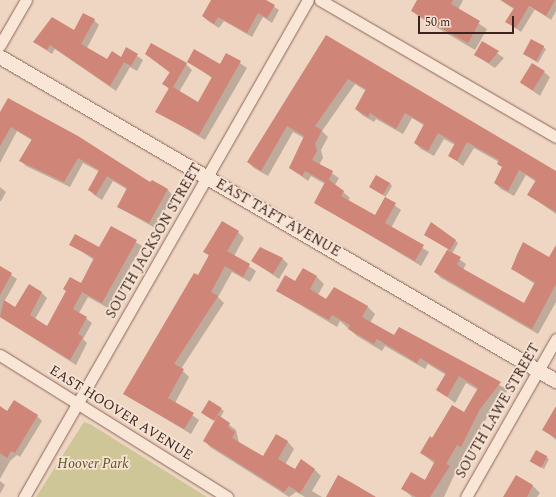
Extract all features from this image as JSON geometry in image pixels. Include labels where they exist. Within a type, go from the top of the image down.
[{"type":"street","points":[[0,45],[26,0]]},
{"type":"street","name":"SOUTH JACKSON STREET","points":[[24,497],[308,0]]},
{"type":"street","points":[[320,0],[556,137]]},
{"type":"street","name":"EAST TAFT AVENUE","points":[[0,57],[556,381]]},
{"type":"street","name":"SOUTH LAWE STREET","points":[[466,497],[556,339]]},
{"type":"street","name":"EAST HOOVER AVENUE","points":[[0,355],[227,497]]},
{"type":"green space","name":"Hoover Park","points":[[84,422],[90,424],[207,497],[36,497]]},
{"type":"building","points":[[211,0],[266,0],[275,5],[267,18],[258,13],[247,33],[218,17],[214,24],[202,16]]},
{"type":"building","points":[[417,0],[453,0],[451,4],[480,21],[468,43],[411,11]]},
{"type":"building","points":[[501,0],[555,0],[546,16],[529,6],[516,28],[505,22],[514,8]]},
{"type":"building","points":[[83,13],[95,19],[81,44],[107,59],[112,51],[121,57],[126,47],[138,54],[131,66],[124,62],[110,86],[50,45],[47,50],[33,42],[52,17],[74,30]]},
{"type":"building","points":[[326,35],[556,171],[556,212],[527,195],[536,180],[519,170],[508,191],[494,183],[502,167],[497,164],[499,160],[467,142],[457,161],[448,156],[455,143],[438,133],[428,151],[414,143],[424,124],[405,113],[396,129],[370,113],[368,117],[355,109],[366,89],[348,79],[315,126],[322,130],[315,144],[317,151],[312,160],[333,171],[329,180],[344,191],[341,196],[375,215],[385,197],[396,203],[385,223],[424,245],[415,261],[314,203],[325,182],[305,171],[302,176],[289,168],[304,136],[287,126],[261,171],[247,162]]},
{"type":"building","points":[[531,39],[544,46],[536,61],[523,54]]},
{"type":"building","points":[[482,41],[499,51],[489,63],[474,55]]},
{"type":"building","points":[[151,43],[187,63],[173,87],[198,102],[212,77],[187,62],[194,49],[220,64],[226,53],[241,61],[199,135],[155,112],[169,88],[162,84],[170,72],[145,54]]},
{"type":"building","points":[[532,63],[545,71],[533,90],[520,83]]},
{"type":"building","points":[[8,98],[78,136],[150,182],[152,180],[168,189],[149,223],[117,207],[127,188],[107,176],[96,195],[88,190],[99,170],[78,158],[64,182],[19,161],[32,139],[11,127],[0,146],[0,112]]},
{"type":"building","points":[[376,175],[390,183],[383,195],[369,187]]},
{"type":"building","points":[[222,221],[239,231],[227,251],[250,264],[243,277],[225,266],[211,292],[218,296],[174,364],[184,369],[168,398],[194,413],[184,429],[123,394],[194,273],[198,275],[209,255],[203,252]]},
{"type":"building","points":[[431,222],[456,240],[450,250],[424,235]]},
{"type":"building","points":[[111,226],[137,240],[102,303],[82,292],[73,309],[87,317],[78,334],[83,337],[70,360],[0,317],[4,300],[15,307],[29,284],[42,292],[30,315],[47,326],[66,291],[63,289],[70,277],[81,283],[94,258],[69,245],[75,234],[99,247]]},
{"type":"building","points":[[523,242],[549,257],[556,245],[556,284],[532,329],[434,272],[447,250],[461,257],[457,264],[460,267],[524,303],[535,282],[511,269]]},
{"type":"building","points":[[260,247],[283,258],[273,274],[251,261]]},
{"type":"building","points":[[0,266],[12,273],[0,295]]},
{"type":"building","points":[[303,268],[317,276],[310,289],[326,299],[334,287],[368,306],[362,317],[394,335],[399,327],[501,382],[480,409],[461,447],[457,445],[446,464],[450,466],[430,497],[416,497],[401,489],[411,472],[425,480],[435,461],[420,453],[430,436],[432,438],[452,405],[464,412],[478,388],[459,376],[447,397],[436,390],[446,373],[420,358],[417,363],[377,339],[374,344],[348,329],[350,325],[332,315],[329,320],[276,291],[285,275],[295,281]]},
{"type":"building","points":[[14,400],[38,415],[15,453],[11,451],[7,458],[0,453],[0,406],[7,411]]},
{"type":"building","points":[[209,400],[222,408],[214,421],[201,413]]},
{"type":"building","points":[[556,406],[556,438],[542,430]]},
{"type":"building","points":[[218,415],[230,423],[228,427],[235,432],[232,438],[263,456],[276,434],[288,441],[278,459],[295,469],[301,459],[315,469],[300,493],[289,486],[284,492],[203,441]]},
{"type":"building","points":[[536,450],[547,456],[541,468],[530,461]]},
{"type":"building","points":[[338,475],[354,484],[376,497],[326,497]]},
{"type":"building","points":[[516,475],[533,485],[527,497],[503,497]]}]
